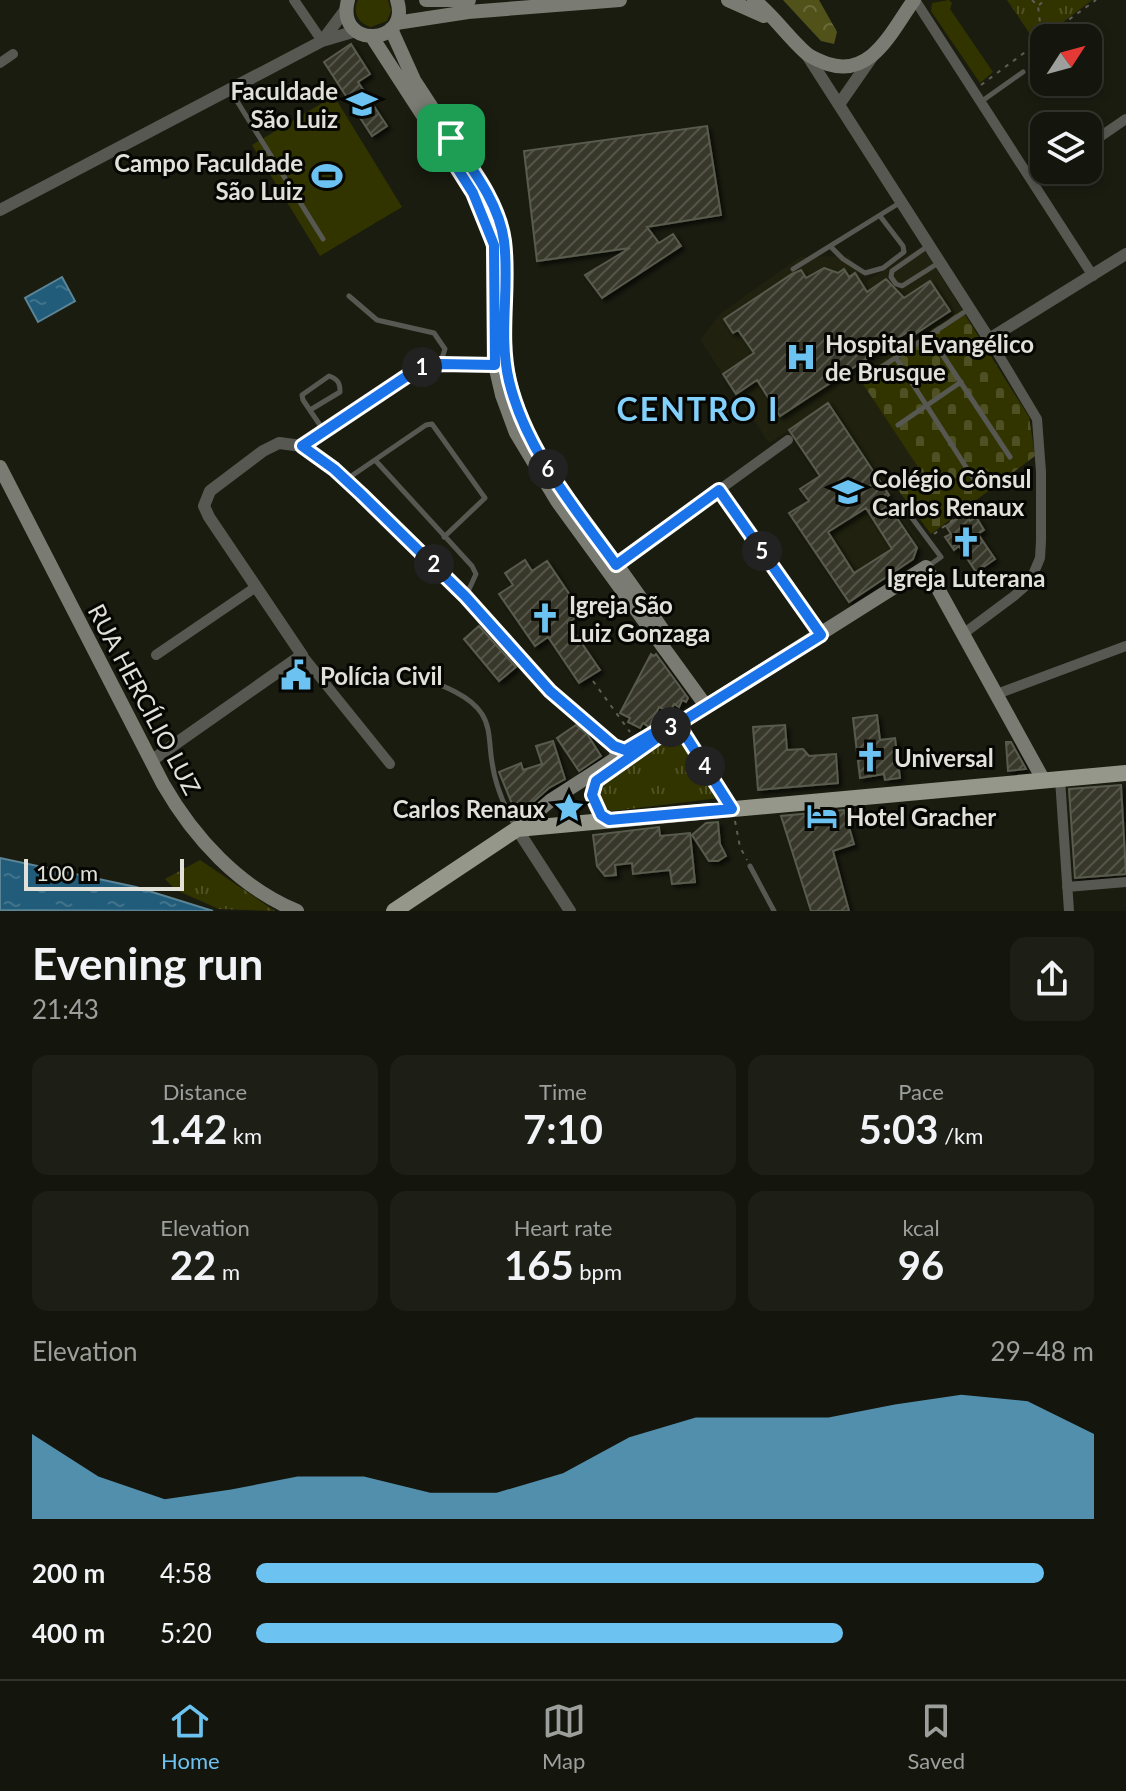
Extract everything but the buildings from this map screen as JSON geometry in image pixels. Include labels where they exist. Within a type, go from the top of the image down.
[{"type":"main road","points":[[397,0],[399,15],[394,26],[409,83]]},
{"type":"main road","points":[[426,0],[469,0]]},
{"type":"main road","points":[[372,37],[394,26],[434,16],[620,0]]},
{"type":"main road","points":[[728,0],[784,28]]},
{"type":"main road","points":[[754,0],[807,55],[844,67],[855,66],[872,57],[915,0]]},
{"type":"main road","points":[[346,3],[347,17],[356,31],[372,37],[409,83],[498,217],[504,240],[500,365],[513,395],[520,431],[552,485],[710,703]]},
{"type":"main road","name":"RUA HERCÍLIO LUZ","points":[[0,467],[5,489],[174,803],[204,844],[263,893],[297,911]]},
{"type":"main road","points":[[609,820],[601,815],[594,802],[592,795],[596,781],[676,725],[926,567],[997,694],[1052,780]]},
{"type":"main road","points":[[614,746],[625,750],[657,731],[676,725]]},
{"type":"main road","points":[[394,911],[615,759],[614,746]]},
{"type":"main road","points":[[517,829],[1126,773]]},
{"type":"street","points":[[294,0],[322,41]]},
{"type":"street","points":[[915,0],[1030,177]]},
{"type":"street","points":[[322,41],[346,3]]},
{"type":"street","points":[[0,210],[322,41],[356,31]]},
{"type":"street","points":[[0,63],[13,54]]},
{"type":"street","points":[[807,55],[970,308],[1033,411],[1039,429],[1040,558],[1030,582],[963,634]]},
{"type":"street","points":[[840,103],[872,57]]},
{"type":"street","points":[[1102,135],[1126,119]]},
{"type":"street","points":[[1034,184],[1093,276]]},
{"type":"street","points":[[989,339],[1126,254]]},
{"type":"street","points":[[302,446],[419,368],[440,364],[500,365]]},
{"type":"street","points":[[612,568],[788,440]]},
{"type":"street","points":[[390,764],[302,655],[209,517],[205,500],[210,491],[279,443],[302,446],[346,480],[466,596],[550,691],[614,746]]},
{"type":"street","points":[[719,490],[821,635]]},
{"type":"street","points":[[156,655],[256,587]]},
{"type":"street","points":[[997,694],[1126,646]]},
{"type":"street","points":[[151,761],[302,655]]},
{"type":"street","points":[[1052,780],[1069,911]]},
{"type":"street","points":[[517,829],[570,911]]},
{"type":"street","points":[[1067,887],[1126,882]]},
{"type":"lane","points":[[981,102],[1023,72]]},
{"type":"lane","points":[[229,89],[323,239]]},
{"type":"lane","points":[[793,269],[902,202]]},
{"type":"lane","points":[[831,247],[865,273],[883,268],[904,252],[880,216]]},
{"type":"lane","points":[[929,245],[897,266],[891,277],[902,286],[940,262]]},
{"type":"lane","points":[[349,296],[377,320],[434,333],[445,349],[440,364]]},
{"type":"lane","points":[[865,378],[970,308]]},
{"type":"lane","points":[[930,336],[1010,457]]},
{"type":"lane","points":[[896,358],[975,481]]},
{"type":"lane","points":[[310,410],[340,392],[340,384],[335,378],[329,376],[304,391],[303,400],[324,432]]},
{"type":"lane","points":[[898,425],[961,382]]},
{"type":"lane","points":[[346,480],[426,425],[432,424],[485,498],[444,537]]},
{"type":"lane","points":[[375,460],[476,574],[466,596]]},
{"type":"lane","points":[[906,510],[941,557],[926,567]]},
{"type":"lane","points":[[413,675],[450,690],[480,710],[489,731],[499,793],[517,829]]},
{"type":"lane","points":[[750,866],[774,911]]},
{"type":"path","points":[[1032,0],[1038,6],[1041,24]]},
{"type":"path","points":[[1038,6],[1045,0]]},
{"type":"path","points":[[1064,24],[1096,0]]},
{"type":"path","points":[[974,90],[1030,49]]},
{"type":"path","points":[[927,539],[973,505]]},
{"type":"path","points":[[593,681],[630,732]]},
{"type":"path","points":[[676,725],[732,809],[740,847],[750,866]]},
{"type":"shaded area","points":[[922,246],[962,310],[859,378],[922,473],[889,495],[922,545],[913,559],[849,602],[789,513],[808,501],[800,489],[819,475],[789,430],[769,443],[700,340],[721,313],[800,257],[849,256],[866,282]]},
{"type":"green space","points":[[358,0],[388,0],[391,11],[387,21],[371,27],[363,23],[356,13]]},
{"type":"green space","points":[[783,0],[819,0],[837,32],[834,44],[821,41]]},
{"type":"green space","points":[[949,0],[952,3],[950,9],[993,72],[980,83],[931,11],[932,3]]},
{"type":"green space","points":[[1007,0],[1092,0],[1061,24],[1030,24],[1030,34]]},
{"type":"green space","name":"Campo Faculdade São Luiz","points":[[334,96],[402,207],[320,256],[252,145]]},
{"type":"green space","points":[[962,310],[1029,417],[1035,456],[931,534],[898,490],[922,473],[859,378]]},
{"type":"green space","points":[[678,735],[719,798],[604,812],[599,790],[604,781]]},
{"type":"green space","points":[[200,860],[275,911],[219,909],[176,890],[165,879]]},
{"type":"water","points":[[62,277],[75,301],[38,322],[25,298]]},
{"type":"water","points":[[0,858],[136,887],[213,911],[0,910]]},
{"type":"place","name":"Faculdade São Luiz","points":[[362,104]]},
{"type":"place","name":"Campo Faculdade São Luiz","points":[[327,176]]},
{"type":"place","name":"Hospital Evangélico de Brusque","points":[[801,357]]},
{"type":"place","name":"Colégio Cônsul Carlos Renaux","points":[[848,492]]},
{"type":"place","name":"Igreja Luterana","points":[[966,542]]},
{"type":"place","name":"Igreja São Luiz Gonzaga","points":[[545,618]]},
{"type":"place","name":"Polícia Civil","points":[[296,675]]},
{"type":"place","name":"Universal","points":[[870,757]]},
{"type":"place","name":"Carlos Renaux","points":[[569,808]]},
{"type":"place","name":"Hotel Gracher","points":[[822,816]]},
{"type":"district","name":"CENTRO I","points":[[698,408]]},
{"type":"route","points":[[451,138],[485,189],[501,225],[505,256],[506,365],[525,429],[546,466],[616,565],[719,490],[821,635],[678,724],[732,809],[609,820],[601,815],[592,795],[596,781],[674,726],[657,731],[625,750],[614,746],[550,691],[465,596],[361,494],[302,446],[419,368],[440,364],[495,365],[494,245],[473,193],[442,144],[451,138]]}]
